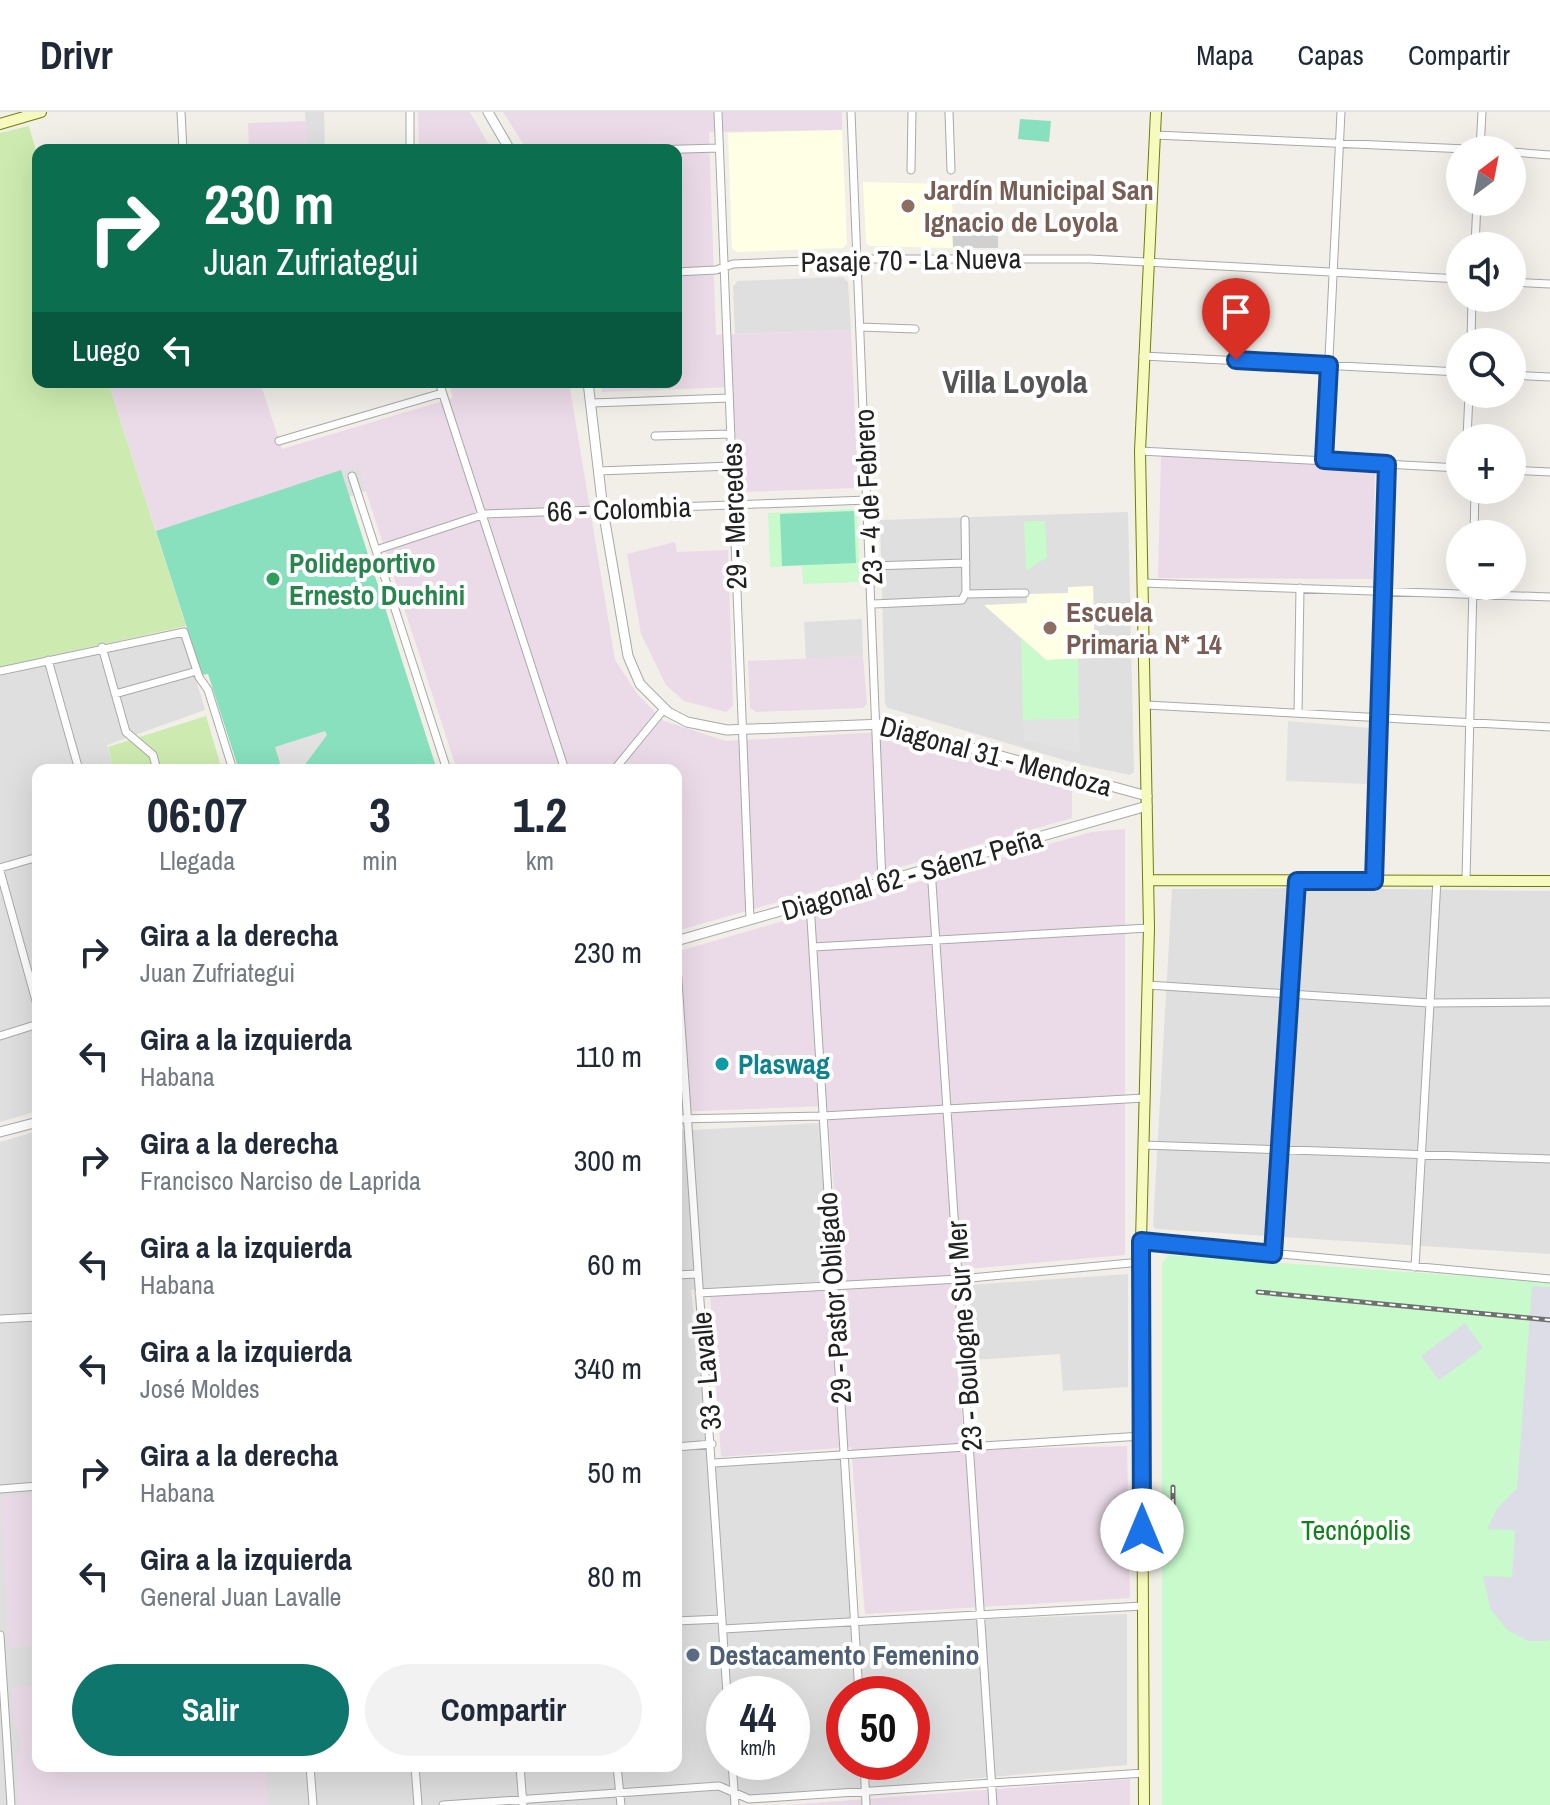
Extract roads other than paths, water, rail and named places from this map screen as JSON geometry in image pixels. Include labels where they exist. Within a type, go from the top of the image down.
[{"type":"main road","points":[[0,124],[15,116],[41,112]]},
{"type":"main road","points":[[1144,1805],[1141,1241],[1149,928],[1140,451],[1156,112]]},
{"type":"main road","points":[[1148,880],[1550,881]]},
{"type":"street","points":[[181,112],[183,144]]},
{"type":"street","points":[[410,112],[410,144]]},
{"type":"street","points":[[488,112],[507,144]]},
{"type":"street","name":"29 - Mercedes","points":[[718,112],[750,919]]},
{"type":"street","name":"23 - 4 de Febrero","points":[[851,112],[882,883]]},
{"type":"street","points":[[911,170],[912,112]]},
{"type":"street","points":[[949,112],[951,170]]},
{"type":"street","points":[[1324,460],[1341,112]]},
{"type":"street","points":[[1481,136],[1482,112]]},
{"type":"street","points":[[1155,135],[1446,148]]},
{"type":"street","points":[[682,149],[719,148]]},
{"type":"street","points":[[1526,153],[1550,155]]},
{"type":"street","name":"Pasaje 70 - La Nueva","points":[[682,271],[733,264],[856,259],[1147,262],[1446,278]]},
{"type":"street","points":[[1526,283],[1550,284]]},
{"type":"street","points":[[860,327],[915,329]]},
{"type":"street","points":[[1143,356],[1446,371]]},
{"type":"street","points":[[1526,376],[1550,377]]},
{"type":"street","points":[[441,388],[485,514],[563,764]]},
{"type":"street","name":"Diagonal 31 - Mendoza","points":[[589,388],[603,510],[628,656],[640,684],[664,709],[698,725],[742,731],[876,723],[1147,801]]},
{"type":"street","points":[[279,441],[442,393]]},
{"type":"street","points":[[592,403],[729,398]]},
{"type":"street","points":[[655,436],[731,434]]},
{"type":"street","points":[[1140,451],[1446,467]]},
{"type":"street","points":[[1374,881],[1387,464]]},
{"type":"street","points":[[598,471],[732,466]]},
{"type":"street","points":[[1526,471],[1550,472]]},
{"type":"street","points":[[352,476],[445,764]]},
{"type":"street","name":"66 - Colombia","points":[[376,550],[485,514],[868,500]]},
{"type":"street","points":[[965,520],[966,594]]},
{"type":"street","points":[[871,566],[966,563]]},
{"type":"street","points":[[1142,583],[1446,589]]},
{"type":"street","points":[[1298,713],[1300,588]]},
{"type":"street","points":[[873,604],[956,602],[966,594],[1025,593]]},
{"type":"street","points":[[1526,595],[1550,597]]},
{"type":"street","points":[[1466,880],[1473,600]]},
{"type":"street","points":[[0,671],[184,632],[197,671],[208,690],[231,764]]},
{"type":"street","points":[[102,647],[126,732],[153,755],[155,764]]},
{"type":"street","points":[[48,660],[77,764]]},
{"type":"street","points":[[115,694],[197,671]]},
{"type":"street","points":[[1146,705],[1550,727]]},
{"type":"street","points":[[619,764],[664,709]]},
{"type":"street","name":"Diagonal 62 - Sáenz Peña","points":[[682,939],[882,883],[1147,801]]},
{"type":"street","points":[[32,859],[0,869],[32,986]]},
{"type":"street","name":"23 - Boulogne Sur Mer","points":[[931,868],[993,1805]]},
{"type":"street","points":[[1415,1267],[1437,880]]},
{"type":"street","points":[[1273,1254],[1297,881]]},
{"type":"street","name":"29 - Pastor Obligado","points":[[810,903],[858,1676]]},
{"type":"street","points":[[813,947],[1149,928]]},
{"type":"street","points":[[1147,985],[1429,1003],[1550,1002]]},
{"type":"street","points":[[0,1036],[32,1026]]},
{"type":"street","name":"33 - Lavalle","points":[[682,1036],[697,1274],[714,1463],[726,1676]]},
{"type":"street","points":[[682,1120],[823,1116],[1144,1098]]},
{"type":"street","points":[[0,1132],[32,1124]]},
{"type":"street","points":[[1143,1145],[1550,1159]]},
{"type":"street","points":[[1141,1241],[1550,1279]]},
{"type":"street","points":[[699,1293],[960,1279],[1141,1262]]},
{"type":"street","points":[[682,1275],[697,1274]]},
{"type":"street","points":[[0,1319],[32,1317]]},
{"type":"street","points":[[714,1463],[1142,1436]]},
{"type":"street","points":[[682,1446],[712,1444]]},
{"type":"street","points":[[0,1489],[32,1486]]},
{"type":"street","points":[[723,1629],[1143,1606]]},
{"type":"street","points":[[682,1621],[722,1619]]},
{"type":"street","points":[[0,1635],[11,1805]]},
{"type":"street","points":[[310,1772],[313,1805]]},
{"type":"street","points":[[415,1772],[418,1805]]},
{"type":"street","points":[[520,1772],[523,1802]]},
{"type":"street","points":[[617,1772],[621,1805]]},
{"type":"street","points":[[443,1805],[523,1802],[719,1786],[749,1799],[1144,1773]]},
{"type":"street","points":[[733,1780],[735,1805]]},
{"type":"street","points":[[865,1780],[866,1805]]},
{"type":"railway","points":[[1258,1292],[1550,1320]]},
{"type":"railway","points":[[1173,1487],[1173,1540]]},
{"type":"place","name":"Jardín Municipal San Ignacio de Loyola","points":[[908,206]]},
{"type":"place","name":"Polideportivo Ernesto Duchini","points":[[273,579]]},
{"type":"place","name":"Escuela Primaria N* 14","points":[[1050,628]]},
{"type":"place","name":"Plaswag","points":[[722,1064]]},
{"type":"place","name":"Destacamento Femenino","points":[[693,1655]]},
{"type":"district","name":"Villa Loyola","points":[[1015,382]]},
{"type":"park label","name":"Tecnópolis","points":[[1356,1530]]}]
